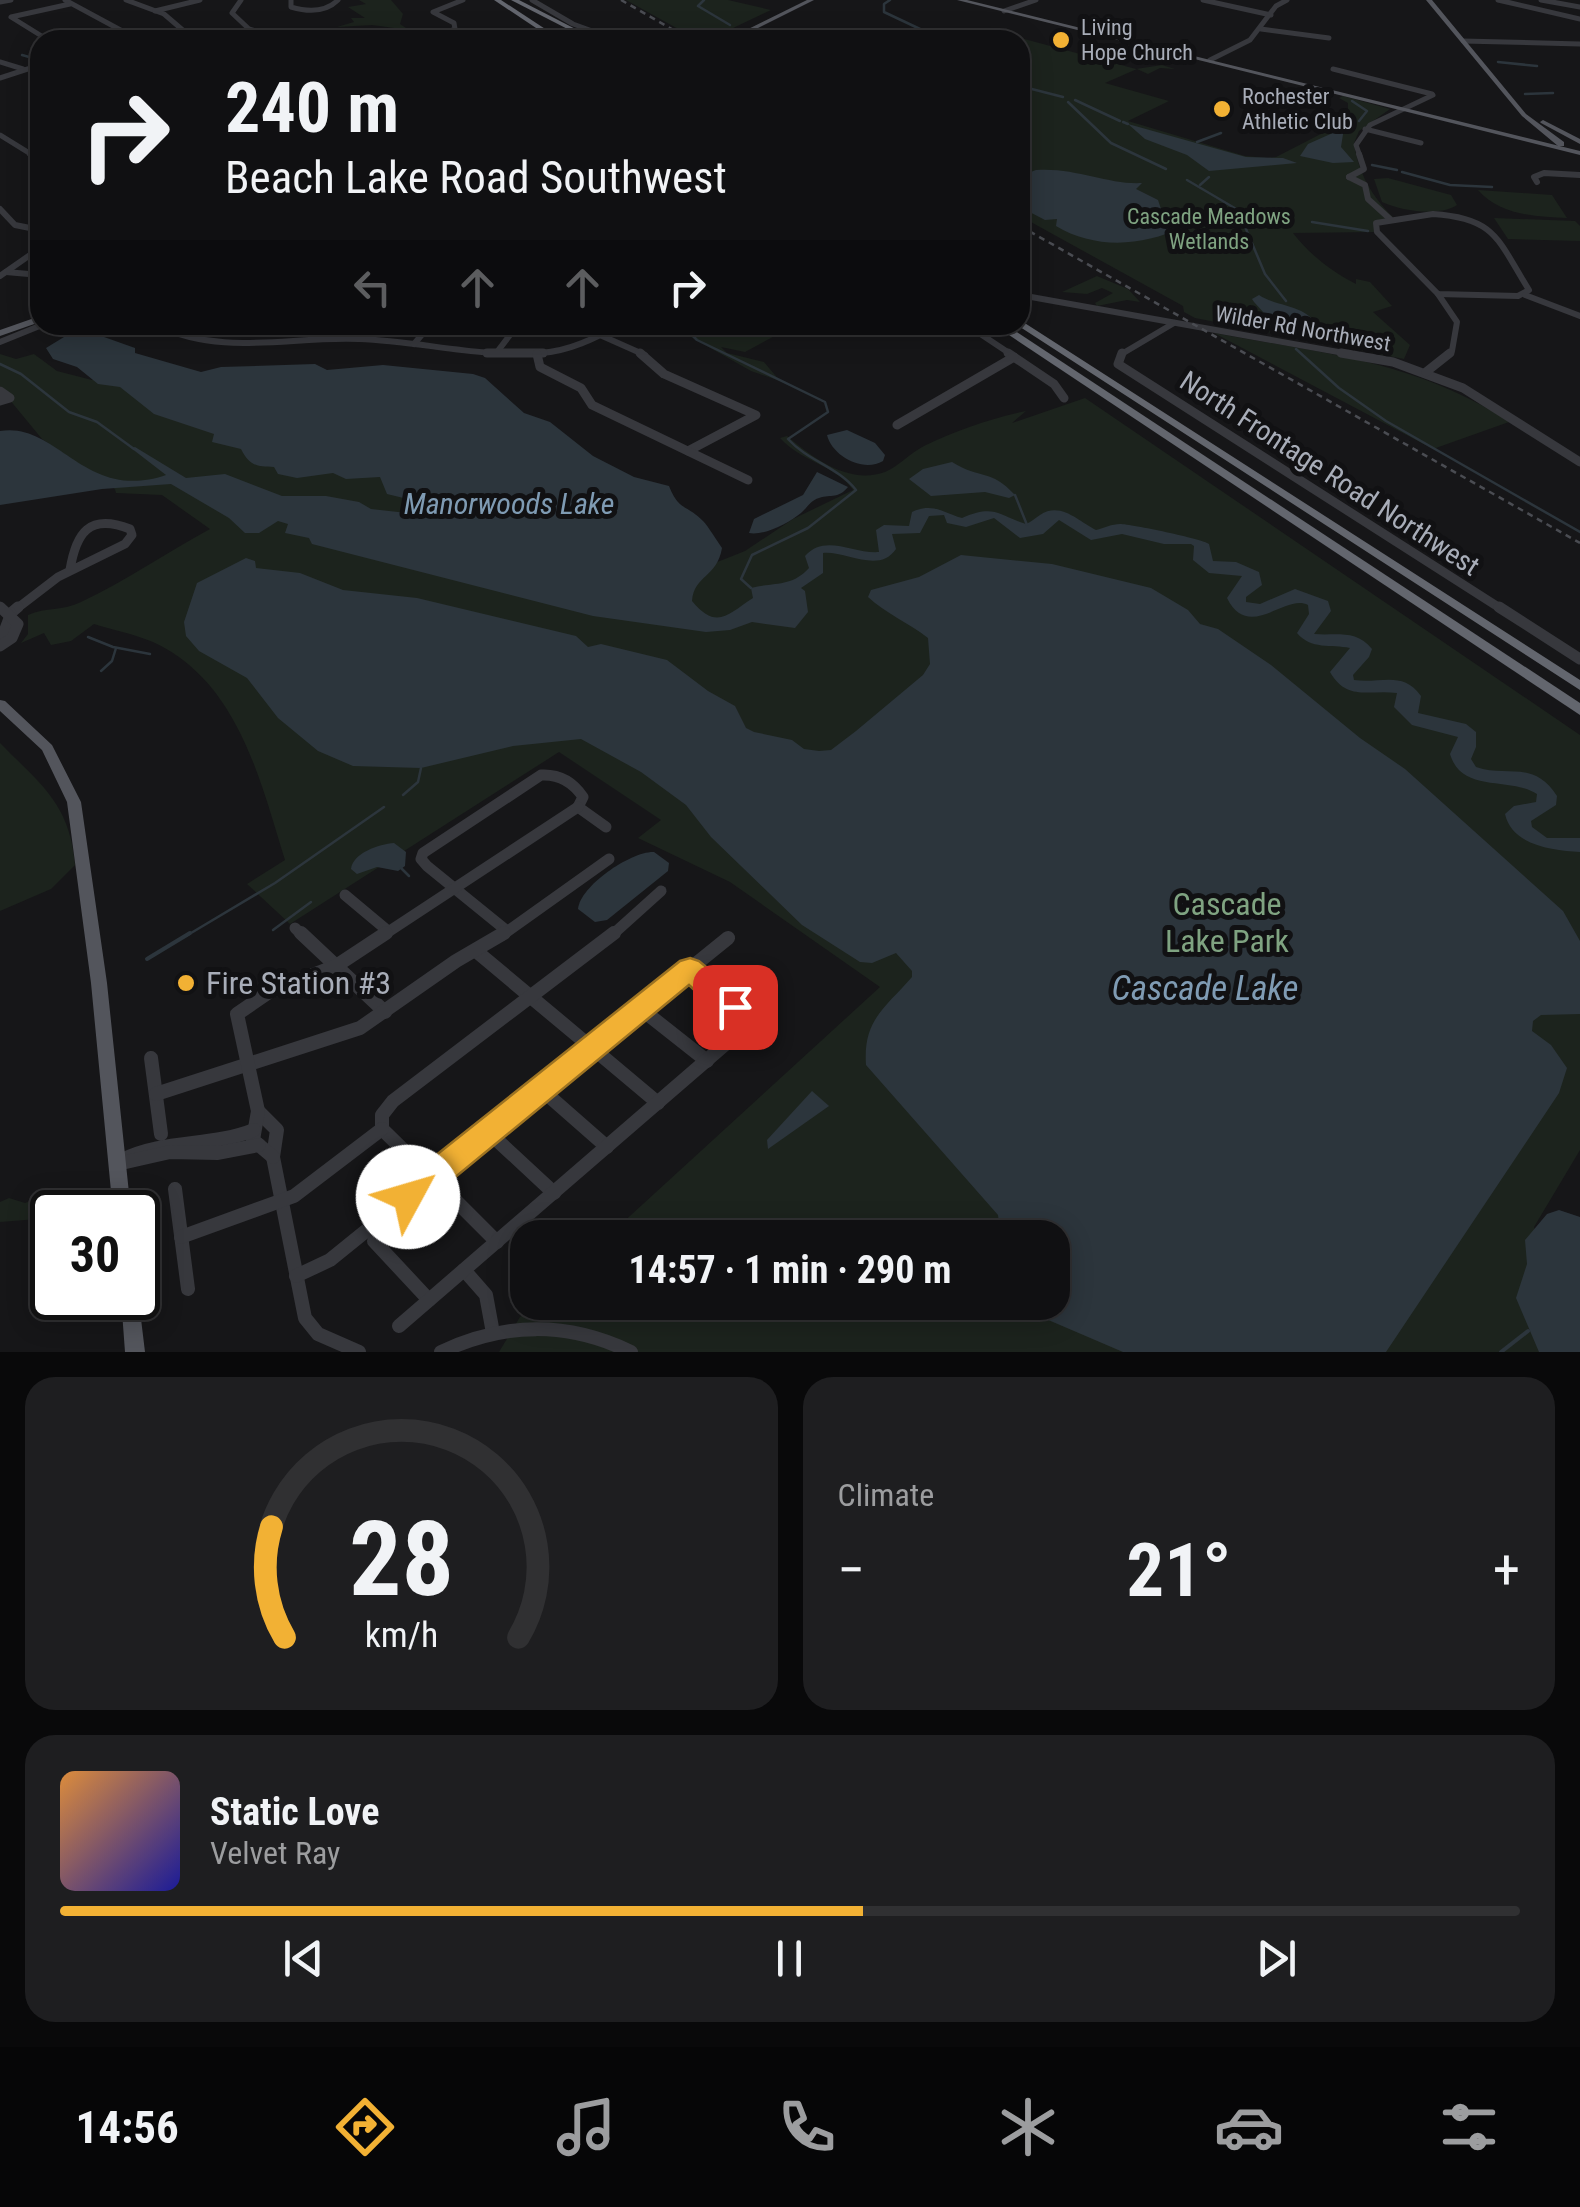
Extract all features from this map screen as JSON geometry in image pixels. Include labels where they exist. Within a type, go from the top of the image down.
[{"type":"highway","points":[[497,0],[544,30]]},
{"type":"highway","points":[[514,0],[560,30]]},
{"type":"highway","points":[[514,0],[574,30]]},
{"type":"highway","points":[[522,16],[539,30]]},
{"type":"highway","points":[[1030,328],[1580,686]]},
{"type":"highway","points":[[1014,335],[1580,710]]},
{"type":"main road","points":[[744,30],[799,0]]},
{"type":"main road","points":[[746,30],[810,0]]},
{"type":"main road","points":[[960,0],[1007,10]]},
{"type":"main road","points":[[971,0],[1577,150]]},
{"type":"main road","points":[[1433,0],[1524,115],[1546,134],[1577,150]]},
{"type":"main road","points":[[1467,41],[1537,119],[1577,150]]},
{"type":"main road","points":[[1406,109],[1577,150]]},
{"type":"main road","points":[[1529,138],[1546,134]]},
{"type":"main road","points":[[0,330],[30,322]]},
{"type":"main road","points":[[0,704],[38,737],[70,792],[93,934],[120,1190]]},
{"type":"main road","points":[[132,1320],[135,1352]]},
{"type":"street","points":[[0,2],[11,0]]},
{"type":"street","points":[[126,0],[166,15],[183,30]]},
{"type":"street","points":[[154,11],[200,0]]},
{"type":"street","points":[[240,0],[232,13],[236,21],[251,30]]},
{"type":"street","points":[[291,0],[290,6],[296,9],[324,9],[341,17]]},
{"type":"street","points":[[324,9],[338,0]]},
{"type":"street","points":[[455,30],[454,23],[433,12],[463,0]]},
{"type":"street","points":[[534,1],[545,0]]},
{"type":"street","points":[[1007,10],[1036,0]]},
{"type":"street","points":[[1203,0],[1271,15]]},
{"type":"street","points":[[1210,60],[1246,42],[1287,0]]},
{"type":"street","points":[[1498,0],[1580,19]]},
{"type":"street","points":[[1541,0],[1580,7]]},
{"type":"street","points":[[534,1],[590,30]]},
{"type":"street","points":[[30,31],[11,16],[68,2],[120,30]]},
{"type":"street","points":[[1261,28],[1328,38]]},
{"type":"street","points":[[1467,41],[1580,44]]},
{"type":"street","points":[[0,62],[24,69]]},
{"type":"street","points":[[0,78],[30,67]]},
{"type":"street","points":[[1333,68],[1433,94],[1366,131],[1357,140],[1364,169],[1349,176],[1365,185],[1367,198],[1390,218]]},
{"type":"street","points":[[1366,131],[1419,144]]},
{"type":"street","points":[[0,136],[30,154]]},
{"type":"street","points":[[1537,182],[1534,177],[1540,174],[1580,176]]},
{"type":"street","points":[[0,208],[16,225],[30,228]]},
{"type":"street","points":[[1426,372],[1449,355],[1458,336],[1456,319],[1438,294],[1374,229],[1377,222],[1444,215],[1469,218],[1490,228],[1529,288],[1525,294]]},
{"type":"street","points":[[2,273],[30,255]]},
{"type":"street","points":[[2,273],[30,275]]},
{"type":"street","points":[[1438,294],[1525,294],[1580,316]]},
{"type":"street","name":"Wilder Rd Northwest","points":[[1030,297],[1362,354],[1426,372],[1476,395],[1580,462]]},
{"type":"street","name":"North Frontage Road Northwest","points":[[1174,322],[1120,354],[1118,364],[1580,660]]},
{"type":"street","points":[[0,342],[30,325]]},
{"type":"street","points":[[174,335],[210,344],[278,346],[338,339],[537,354],[572,347],[600,335],[645,355],[664,374],[756,415],[688,451]]},
{"type":"street","points":[[338,339],[339,335]]},
{"type":"street","points":[[414,344],[422,335]]},
{"type":"street","points":[[497,352],[509,335]]},
{"type":"street","points":[[982,335],[1054,384],[1064,398]]},
{"type":"street","points":[[537,354],[540,367],[581,388],[592,405],[748,480]]},
{"type":"street","points":[[897,425],[1014,357]]},
{"type":"street","points":[[0,391],[10,398],[0,401]]},
{"type":"street","points":[[0,644],[18,628],[18,620],[5,610],[70,570],[122,546],[130,538],[130,529],[110,524],[84,532],[75,543],[70,570]]},
{"type":"street","points":[[273,1157],[252,1137],[258,1112],[237,1014],[269,992],[336,966],[388,931],[454,888],[578,807],[583,797],[580,791],[556,775],[541,775],[433,843],[422,859],[454,888],[507,931]]},
{"type":"street","points":[[578,807],[606,827]]},
{"type":"street","points":[[156,1094],[356,1030],[608,859]]},
{"type":"street","points":[[497,1242],[382,1129],[382,1115],[393,1101],[662,891]]},
{"type":"street","points":[[345,894],[388,931]]},
{"type":"street","points":[[295,928],[386,1012]]},
{"type":"street","points":[[296,1276],[330,1260],[436,1182],[597,1052],[728,938]]},
{"type":"street","points":[[476,952],[658,1103]]},
{"type":"street","points":[[399,1326],[737,1034],[742,1020],[735,1007],[690,969]]},
{"type":"street","points":[[650,1016],[707,1061]]},
{"type":"street","points":[[151,1058],[161,1134]]},
{"type":"street","points":[[550,1097],[607,1147]]},
{"type":"street","points":[[258,1112],[275,1130],[273,1157],[310,1328],[359,1352]]},
{"type":"street","points":[[118,1164],[231,1140],[256,1128],[275,1130]]},
{"type":"street","points":[[181,1237],[301,1191],[382,1129]]},
{"type":"street","points":[[197,1147],[218,1153],[260,1145],[275,1130]]},
{"type":"street","points":[[498,1141],[554,1193]]},
{"type":"street","points":[[175,1189],[188,1289]]},
{"type":"street","points":[[374,1241],[429,1300]]},
{"type":"street","points":[[464,1270],[486,1295],[493,1333]]},
{"type":"street","points":[[441,1352],[493,1333],[550,1327],[602,1337],[631,1352]]},
{"type":"green space","points":[[359,0],[391,0],[403,14],[400,24],[409,30],[372,25],[337,27],[354,22],[351,18],[365,18],[348,7],[366,4]]},
{"type":"green space","points":[[626,0],[728,0],[771,10],[729,30],[680,30]]},
{"type":"green space","name":"Cascade Meadows Wetlands","points":[[1030,41],[1136,69],[1162,65],[1175,69],[1160,68],[1148,74],[1137,69],[1105,83],[1169,101],[1128,121],[1245,156],[1276,157],[1348,120],[1348,103],[1339,98],[1343,96],[1390,109],[1359,131],[1354,143],[1367,183],[1393,217],[1381,220],[1377,232],[1293,233],[1330,268],[1356,284],[1356,279],[1370,282],[1392,306],[1373,312],[1410,345],[1404,359],[1195,318],[1184,312],[1183,306],[1030,222]]},
{"type":"green space","points":[[1388,178],[1451,195],[1457,205],[1440,211],[1420,211],[1382,202],[1374,179]]},
{"type":"green space","points":[[1478,190],[1552,195],[1567,218],[1507,210]]},
{"type":"green space","points":[[1494,218],[1575,221],[1580,226],[1580,241],[1508,239]]},
{"type":"green space","points":[[1097,276],[1128,289],[1140,302],[1127,300],[1097,306],[1095,303],[1113,293],[1102,288],[1087,294],[1062,292]]},
{"type":"green space","points":[[1214,333],[1404,372],[1440,385],[1509,422],[1433,449]]},
{"type":"green space","points":[[776,335],[745,352],[721,347],[727,353],[764,362],[780,381],[751,371],[691,337]]},
{"type":"green space","name":"Cascade Lake Park","points":[[0,354],[16,359],[34,354],[57,371],[92,380],[125,367],[336,447],[599,609],[745,551],[793,519],[853,490],[838,475],[780,438],[787,436],[832,467],[872,475],[885,472],[924,446],[974,426],[1026,411],[1012,423],[1085,398],[1580,735],[1580,1150],[1534,1227],[1580,1352],[499,1352],[518,1320],[1070,1320],[1070,1220],[626,1220],[880,987],[730,882],[638,838],[661,820],[559,752],[290,924],[247,884],[285,860],[242,736],[206,681],[182,659],[153,642],[94,624],[71,641],[51,645],[44,633],[21,643],[28,634],[28,615],[81,602],[210,529],[162,495],[116,493],[42,439],[9,399],[13,396],[0,386]]},
{"type":"green space","points":[[0,743],[40,783],[60,810],[75,865],[51,889],[0,911]]},
{"type":"green space","points":[[9,1198],[30,1201],[30,1220],[0,1222],[0,1202]]},
{"type":"water","points":[[1128,124],[1246,157],[1283,158],[1297,163],[1209,171],[1187,155],[1145,139]]},
{"type":"water","points":[[1344,128],[1341,147],[1354,162],[1333,163],[1300,156],[1308,144]]},
{"type":"water","points":[[1064,171],[1142,183],[1136,189],[1158,200],[1162,212],[1182,227],[1135,242],[1086,239],[1056,226],[1057,219],[1045,220],[1030,212],[1030,172]]},
{"type":"water","points":[[1259,295],[1304,313],[1318,327],[1323,339],[1283,334],[1252,299]]},
{"type":"water","name":"Manorwoods Lake","points":[[98,335],[135,348],[135,353],[201,372],[221,367],[315,364],[327,370],[383,365],[485,378],[524,413],[550,422],[593,456],[634,477],[669,486],[680,504],[703,521],[722,548],[715,565],[697,586],[692,601],[716,617],[729,614],[753,598],[751,588],[790,581],[803,574],[809,568],[805,556],[813,549],[830,545],[879,552],[876,530],[884,525],[909,526],[912,512],[926,508],[962,518],[996,512],[1026,524],[1055,510],[1096,530],[1127,525],[1204,542],[1209,544],[1213,561],[1236,562],[1259,572],[1262,585],[1246,597],[1246,602],[1260,604],[1295,589],[1328,601],[1331,611],[1314,634],[1352,636],[1372,649],[1353,675],[1354,680],[1407,683],[1421,696],[1418,713],[1466,724],[1476,732],[1471,759],[1476,767],[1539,777],[1557,796],[1556,805],[1531,821],[1532,827],[1547,838],[1580,838],[1580,852],[1535,844],[1516,833],[1505,814],[1514,806],[1536,802],[1537,794],[1465,775],[1450,754],[1458,737],[1412,725],[1394,707],[1397,693],[1360,692],[1344,687],[1330,672],[1350,648],[1315,644],[1297,633],[1309,614],[1308,605],[1289,605],[1256,616],[1236,610],[1227,598],[1242,576],[1209,573],[1193,560],[1191,544],[1164,544],[1122,534],[1091,540],[1059,520],[1043,534],[1020,538],[994,518],[966,527],[947,523],[944,515],[929,516],[920,533],[892,534],[896,549],[881,560],[823,553],[823,573],[801,588],[808,612],[795,628],[752,622],[730,630],[706,632],[593,616],[312,544],[309,538],[285,533],[288,524],[278,521],[259,533],[245,533],[229,518],[171,484],[102,489],[0,505],[0,431],[20,431],[114,479],[138,481],[166,475],[131,448],[135,447],[186,478],[225,474],[282,496],[326,496],[359,502],[371,509],[416,514],[422,507],[420,502],[387,494],[380,477],[346,479],[333,473],[297,478],[278,474],[274,467],[254,464],[241,449],[212,442],[214,434],[154,414],[120,387],[98,384],[77,367],[53,359],[46,348],[64,337]]},
{"type":"water","points":[[847,430],[875,443],[885,455],[883,461],[858,464],[835,450],[827,435]]},
{"type":"water","points":[[952,462],[992,477],[1015,495],[1009,498],[985,492],[931,496],[909,479],[923,469]]},
{"type":"water","points":[[817,472],[848,487],[838,495],[816,499],[776,528],[749,533],[754,519],[803,495]]},
{"type":"water","name":"Cascade Lake","points":[[961,555],[1052,564],[1151,588],[1188,610],[1200,624],[1218,629],[1271,665],[1360,738],[1405,769],[1563,911],[1580,941],[1580,1014],[1541,1015],[1533,1021],[1532,1031],[1551,1045],[1567,1068],[1559,1093],[1386,1352],[1123,1352],[1048,1320],[1070,1320],[1070,1220],[999,1220],[866,1065],[868,1037],[877,1016],[912,977],[912,971],[896,953],[872,963],[860,962],[802,925],[711,837],[686,805],[641,772],[581,739],[513,746],[421,768],[353,766],[318,751],[278,718],[247,678],[199,651],[186,636],[184,622],[197,583],[246,558],[255,561],[256,568],[300,573],[343,590],[417,598],[576,636],[588,647],[601,644],[667,660],[735,706],[746,728],[819,751],[831,750],[856,731],[923,675],[930,664],[928,638],[868,597],[871,590],[919,577]]},
{"type":"water","points":[[394,843],[406,852],[405,866],[398,871],[377,867],[357,874],[351,869],[362,854]]},
{"type":"water","points":[[654,852],[669,863],[668,871],[607,920],[595,922],[578,909],[587,890],[608,871],[633,857]]},
{"type":"water","points":[[812,1091],[829,1106],[768,1149],[767,1140]]},
{"type":"water","points":[[1559,1210],[1580,1217],[1580,1352],[1539,1352],[1516,1298],[1527,1264],[1525,1240],[1547,1214]]},
{"type":"waterway","points":[[704,0],[698,6],[730,25]]},
{"type":"waterway","points":[[890,0],[884,4],[884,12],[920,29]]},
{"type":"waterway","points":[[22,55],[30,57]]},
{"type":"waterway","points":[[1498,62],[1537,66]]},
{"type":"waterway","points":[[1030,89],[1063,97]]},
{"type":"waterway","points":[[1525,94],[1553,93]]},
{"type":"waterway","points":[[1075,100],[1120,121]]},
{"type":"waterway","points":[[1352,101],[1367,111],[1359,121]]},
{"type":"waterway","points":[[1068,102],[1111,143],[1166,169]]},
{"type":"waterway","points":[[1123,122],[1128,124]]},
{"type":"waterway","points":[[1197,142],[1221,133]]},
{"type":"waterway","points":[[1372,165],[1397,170]]},
{"type":"waterway","points":[[1402,172],[1450,185],[1492,187]]},
{"type":"waterway","points":[[1200,185],[1209,177]]},
{"type":"waterway","points":[[1187,180],[1238,210],[1265,274],[1286,301]]},
{"type":"waterway","points":[[1312,222],[1368,231]]},
{"type":"waterway","points":[[692,335],[825,402],[828,412],[788,439],[856,490],[808,528],[752,555],[741,579],[751,588]]},
{"type":"waterway","points":[[1296,349],[1339,388],[1386,421],[1580,532]]},
{"type":"waterway","points":[[0,364],[21,374],[69,412],[97,422],[134,449]]},
{"type":"waterway","points":[[1015,495],[1027,525]]},
{"type":"waterway","points":[[88,637],[113,647],[150,654]]},
{"type":"waterway","points":[[101,671],[112,661],[116,648]]},
{"type":"waterway","points":[[403,795],[418,782],[421,768]]},
{"type":"waterway","points":[[186,936],[275,883],[384,807]]},
{"type":"waterway","points":[[401,868],[409,876]]},
{"type":"waterway","points":[[273,930],[311,902]]},
{"type":"waterway","points":[[147,959],[190,933]]},
{"type":"waterway","points":[[1501,1352],[1528,1331]]},
{"type":"railway","points":[[621,0],[674,30]]},
{"type":"railway","points":[[1030,232],[1580,543]]},
{"type":"place","name":"Living Hope Church","points":[[1061,40]]},
{"type":"place","name":"Rochester Athletic Club","points":[[1222,109]]},
{"type":"place","name":"Fire Station #3","points":[[186,983]]},
{"type":"route","points":[[408,1197],[690,969],[735,1007]]}]
